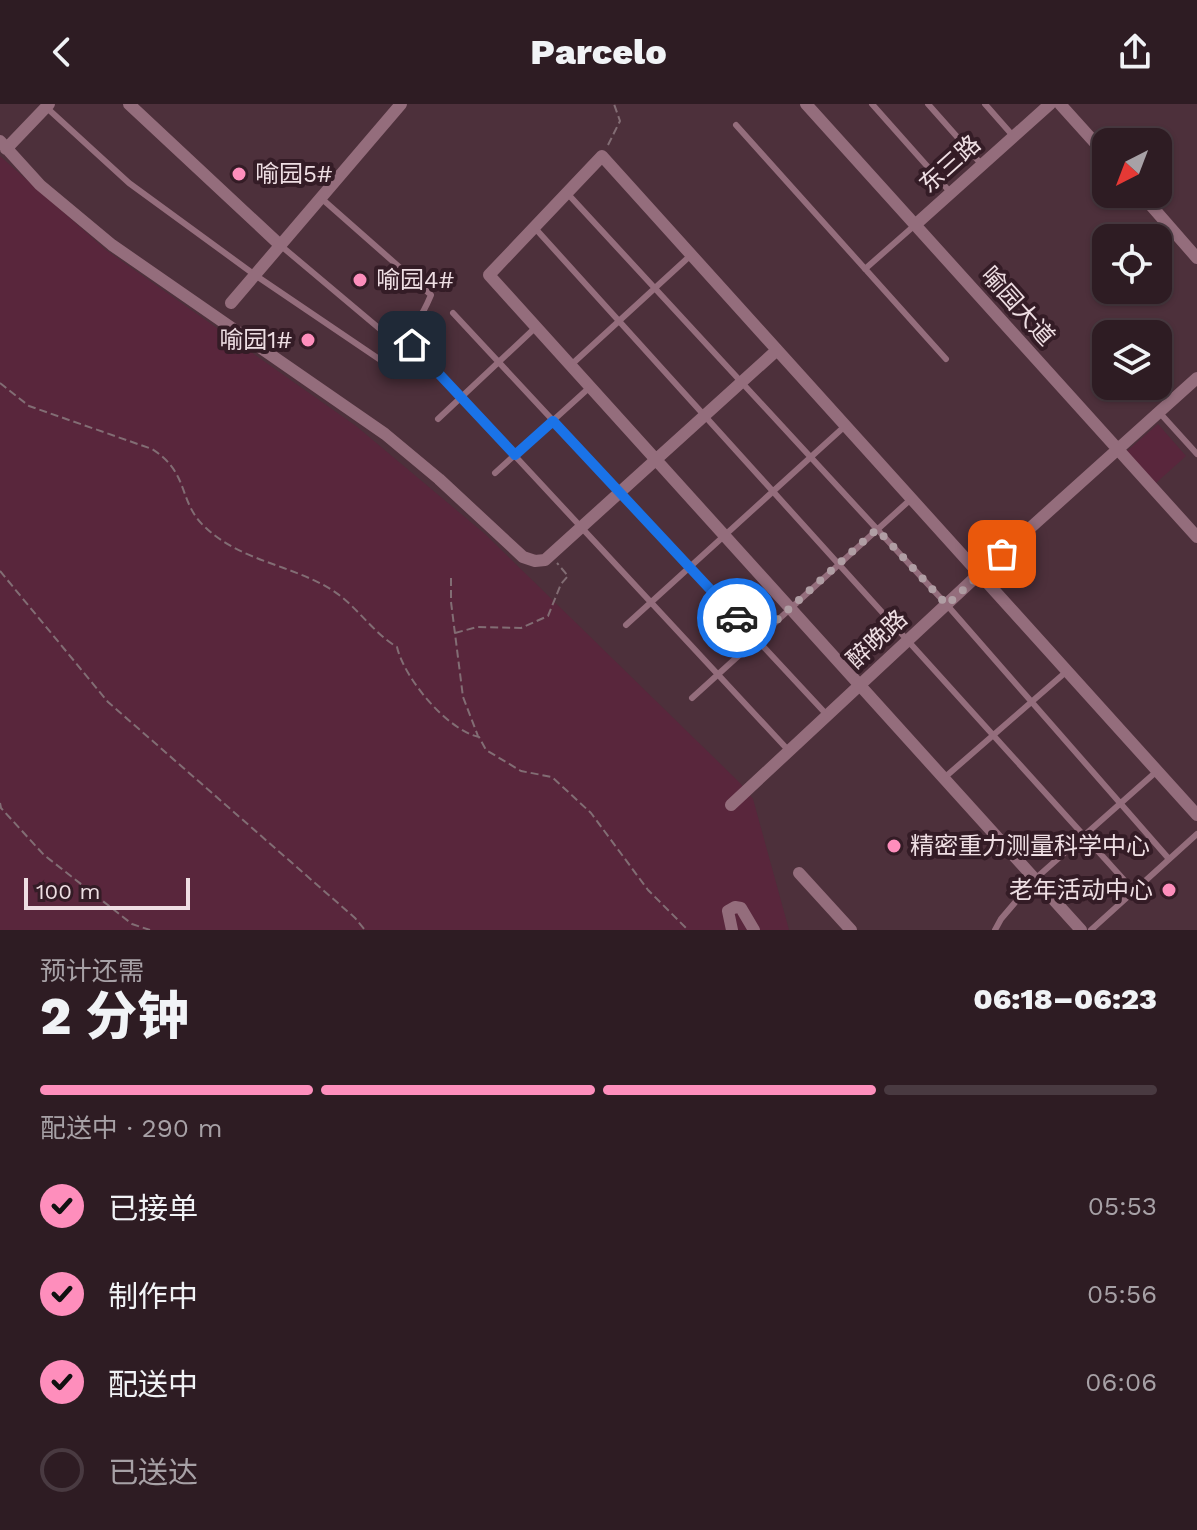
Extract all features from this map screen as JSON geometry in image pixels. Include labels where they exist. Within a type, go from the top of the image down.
[{"type":"street","points":[[129,104],[280,245]]},
{"type":"street","points":[[231,303],[401,104]]},
{"type":"street","name":"喻园大道","points":[[806,104],[1197,537]]},
{"type":"street","points":[[1060,104],[1092,139]]},
{"type":"street","points":[[47,106],[3,145],[40,185],[112,245],[385,434],[523,557],[545,560],[777,350]]},
{"type":"street","name":"东三路","points":[[915,225],[1014,137],[1044,106]]},
{"type":"street","points":[[1081,930],[489,275],[602,156],[1197,815]]},
{"type":"street","points":[[1153,208],[1197,258]]},
{"type":"street","name":"醉晚路","points":[[731,805],[979,574],[1197,378]]},
{"type":"street","points":[[799,873],[851,930]]},
{"type":"street","points":[[732,930],[728,911],[735,907],[741,908],[754,930]]},
{"type":"lane","points":[[872,104],[951,193]]},
{"type":"lane","points":[[928,104],[982,165]]},
{"type":"lane","points":[[985,104],[1014,137]]},
{"type":"lane","points":[[47,106],[129,183],[255,275],[379,359]]},
{"type":"lane","points":[[736,125],[946,359]]},
{"type":"lane","points":[[567,193],[947,605],[1169,859]]},
{"type":"lane","points":[[280,245],[393,340],[404,336],[424,313],[431,295],[321,198]]},
{"type":"lane","points":[[865,269],[915,225]]},
{"type":"lane","points":[[534,227],[1134,891]]},
{"type":"lane","points":[[571,365],[691,255]]},
{"type":"lane","points":[[453,313],[827,715]]},
{"type":"lane","points":[[438,419],[536,327]]},
{"type":"lane","points":[[412,345],[789,751]]},
{"type":"lane","points":[[495,473],[591,387]]},
{"type":"lane","points":[[1159,412],[1197,454]]},
{"type":"lane","points":[[626,625],[845,426]]},
{"type":"lane","points":[[692,698],[911,499]]},
{"type":"lane","points":[[944,778],[1067,671]]},
{"type":"lane","points":[[995,930],[1035,879],[1157,771]]},
{"type":"lane","points":[[1091,930],[1197,834]]},
{"type":"path","points":[[602,156],[620,121],[614,104]]},
{"type":"path","points":[[0,383],[29,406],[152,449],[167,458],[179,475],[193,514],[208,530],[259,561],[300,572],[335,591],[385,640],[397,647],[400,662],[425,696],[449,720],[479,737]]},
{"type":"path","points":[[455,633],[477,627],[521,628],[548,616],[561,584],[568,576],[551,555]]},
{"type":"path","points":[[0,571],[108,702],[365,930]]},
{"type":"path","points":[[451,578],[463,697],[486,750],[521,771],[552,777],[591,813],[648,890],[688,930]]},
{"type":"path","points":[[0,803],[1,808],[44,855],[132,924],[150,930]]},
{"type":"shaded area","points":[[0,104],[1197,104],[1197,930],[363,930],[0,561]]},
{"type":"shaded area","points":[[0,156],[106,250],[356,426],[485,534],[740,783],[753,799],[789,930],[0,930]]},
{"type":"shaded area","points":[[1158,424],[1186,456],[1156,483],[1126,452]]},
{"type":"way so far","points":[[737,618],[756,639],[877,529],[947,605],[1002,554]]},
{"type":"place","name":"喻园5#","points":[[239,174]]},
{"type":"place","name":"喻园4#","points":[[360,280]]},
{"type":"place","name":"喻园1#","points":[[308,340]]},
{"type":"place","name":"精密重力测量科学中心","points":[[894,846]]},
{"type":"place","name":"老年活动中心","points":[[1169,890]]},
{"type":"route","points":[[412,345],[515,455],[553,421],[737,618]]}]
